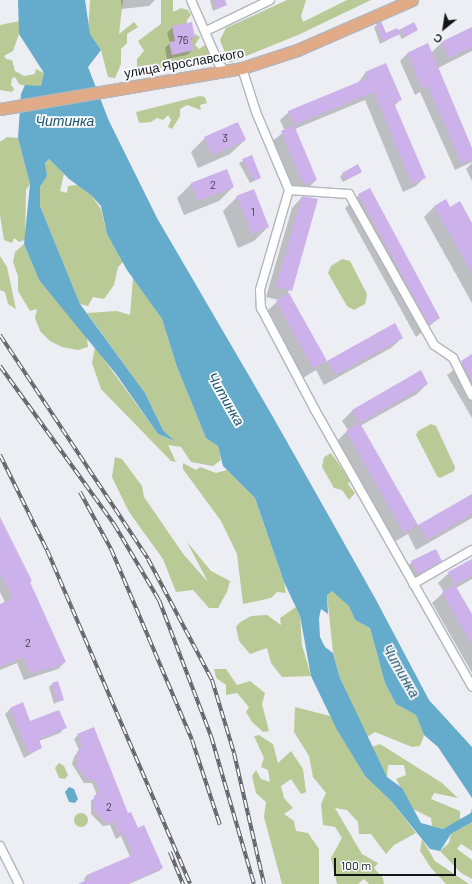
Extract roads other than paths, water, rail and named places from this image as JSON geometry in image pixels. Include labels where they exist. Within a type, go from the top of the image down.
[{"type":"main road","name":"улица Ярославского","points":[[0,109],[226,72],[242,68],[297,50],[412,0]]},
{"type":"street","points":[[191,0],[206,31],[219,64],[226,72]]},
{"type":"street","points":[[206,31],[270,0]]},
{"type":"street","points":[[242,68],[256,112],[289,190],[260,290],[262,308],[315,410],[472,686]]},
{"type":"street","points":[[289,190],[349,194],[434,345],[453,358],[472,396]]},
{"type":"street","points":[[413,584],[472,550]]},
{"type":"street","points":[[0,846],[19,884]]},
{"type":"water","name":"Читинка","points":[[18,0],[85,0],[90,34],[101,50],[88,67],[109,121],[157,218],[273,417],[375,598],[429,700],[472,747],[472,798],[438,747],[424,735],[416,715],[396,704],[385,683],[370,628],[355,620],[349,606],[332,591],[327,595],[328,614],[321,609],[319,618],[320,637],[325,647],[333,653],[340,678],[387,777],[402,788],[421,823],[443,829],[471,813],[472,808],[472,822],[451,834],[440,851],[430,849],[392,802],[365,776],[336,728],[311,676],[300,616],[284,582],[255,498],[223,466],[218,446],[206,438],[177,367],[162,319],[127,270],[107,234],[101,206],[91,195],[69,179],[49,159],[45,163],[47,176],[40,187],[40,206],[80,304],[145,393],[163,430],[174,441],[158,434],[116,374],[39,280],[24,244],[30,184],[18,138],[21,94],[25,85],[41,86],[44,73],[19,34]]},
{"type":"water","points":[[69,787],[74,789],[78,799],[75,803],[69,802],[65,792]]},
{"type":"railway","points":[[0,335],[148,559],[212,680],[234,753],[264,884]]},
{"type":"railway","points":[[0,366],[114,524],[159,600],[211,736],[254,884]]},
{"type":"railway","points":[[0,455],[47,550],[190,884]]},
{"type":"railway","points":[[80,492],[111,549],[192,740],[220,825]]},
{"type":"railway","points":[[170,852],[183,884]]}]
